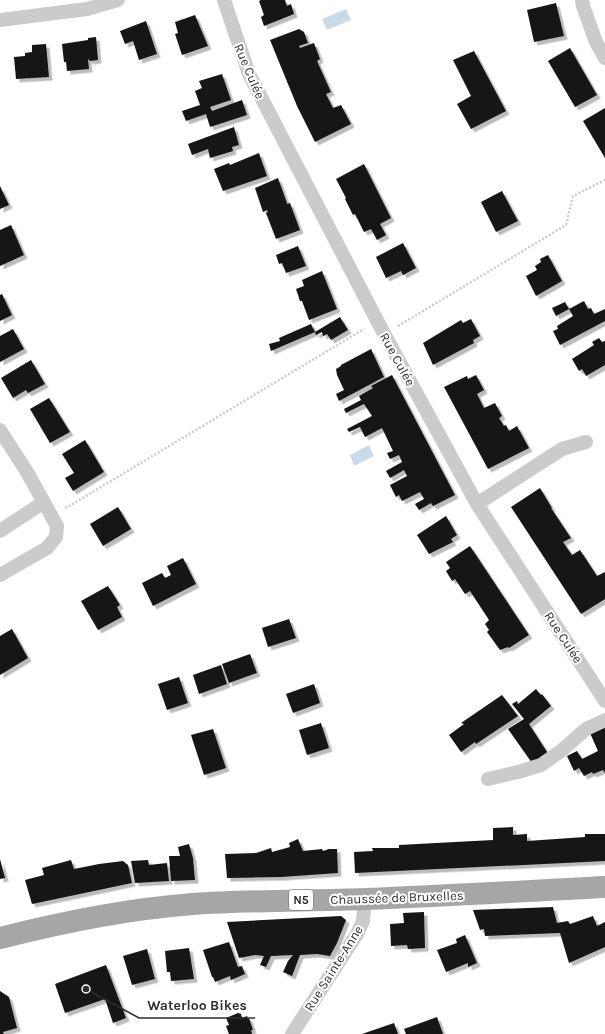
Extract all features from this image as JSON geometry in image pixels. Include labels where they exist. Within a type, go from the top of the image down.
[{"type":"main road","name":"Chaussée de Bruxelles","points":[[0,938],[111,914],[191,904],[280,900],[365,899],[605,888]]},
{"type":"street","points":[[0,20],[87,9],[102,2],[118,0]]},
{"type":"street","name":"Rue Culée","points":[[224,0],[249,74],[381,328],[477,504],[605,701]]},
{"type":"street","points":[[582,0],[596,42],[605,58]]},
{"type":"street","points":[[0,430],[27,472],[57,526],[56,537],[47,548],[0,575]]},
{"type":"street","points":[[477,504],[562,449],[586,442]]},
{"type":"street","points":[[0,531],[47,508]]},
{"type":"street","points":[[488,779],[540,765],[561,751],[586,729],[605,720]]},
{"type":"street","name":"Rue Sainte-Anne","points":[[292,1034],[357,934],[363,921],[365,899]]},
{"type":"path","points":[[47,508],[71,505],[364,328],[391,329],[397,326],[566,225],[573,196],[605,180]]},
{"type":"water","points":[[346,9],[351,20],[327,30],[322,19]]},
{"type":"water","points":[[369,445],[374,456],[354,466],[350,455]]},
{"type":"building","points":[[285,0],[287,6],[291,4],[294,14],[264,26],[261,17],[264,15],[259,1]]},
{"type":"building","points":[[556,3],[564,36],[534,42],[527,10]]},
{"type":"building","points":[[195,15],[208,46],[182,55],[175,34],[178,33],[175,22]]},
{"type":"building","points":[[146,21],[157,54],[139,60],[133,41],[125,44],[120,31]]},
{"type":"building","points":[[299,29],[304,32],[308,43],[299,46],[300,48],[314,43],[320,59],[317,61],[331,92],[326,94],[333,108],[341,105],[351,124],[315,142],[297,106],[270,40]]},
{"type":"building","points":[[96,37],[98,60],[90,61],[88,59],[89,69],[67,71],[66,62],[64,62],[62,44],[88,40],[88,38]]},
{"type":"building","points":[[46,44],[49,77],[16,79],[14,57],[25,56],[25,53],[32,52],[32,45]]},
{"type":"building","points":[[570,48],[597,95],[575,107],[548,61]]},
{"type":"building","points":[[474,51],[506,111],[471,129],[457,104],[471,96],[453,60]]},
{"type":"building","points":[[222,74],[231,100],[210,107],[212,111],[242,100],[247,115],[210,127],[206,114],[186,121],[182,111],[200,105],[195,91],[202,88],[199,81]]},
{"type":"building","points":[[605,108],[605,158],[583,121]]},
{"type":"building","points":[[234,127],[239,145],[232,147],[233,151],[210,158],[208,149],[192,155],[188,144]]},
{"type":"building","points":[[259,153],[267,176],[223,191],[214,169],[229,163],[230,165]]},
{"type":"building","points":[[364,164],[391,218],[380,224],[386,235],[377,240],[371,229],[364,232],[355,214],[353,215],[336,179]]},
{"type":"building","points":[[278,178],[287,204],[290,203],[300,230],[276,239],[266,213],[268,212],[267,210],[263,212],[255,188]]},
{"type":"building","points":[[0,186],[9,205],[0,209]]},
{"type":"building","points":[[502,191],[518,221],[496,232],[481,202]]},
{"type":"building","points":[[11,225],[24,255],[0,266],[0,230]]},
{"type":"building","points":[[403,243],[416,268],[403,275],[401,271],[386,278],[376,257]]},
{"type":"building","points":[[298,246],[306,266],[286,273],[282,263],[279,264],[276,255]]},
{"type":"building","points":[[548,255],[562,281],[536,296],[526,276],[537,270],[535,266],[541,262],[540,259]]},
{"type":"building","points":[[322,271],[337,309],[309,320],[296,289],[304,286],[302,280]]},
{"type":"building","points":[[2,294],[12,315],[0,321],[0,295]]},
{"type":"building","points":[[584,301],[588,309],[591,308],[594,314],[605,309],[605,321],[560,345],[553,331],[558,329],[557,326],[573,316],[569,309]]},
{"type":"building","points":[[565,302],[569,309],[556,316],[552,308]]},
{"type":"building","points":[[340,317],[348,330],[331,340],[327,334],[323,336],[322,332],[316,335],[315,332]]},
{"type":"building","points":[[471,319],[480,336],[473,340],[474,343],[433,365],[423,343],[461,320],[463,323]]},
{"type":"building","points":[[311,324],[315,332],[271,351],[269,344],[280,341],[279,338]]},
{"type":"building","points":[[13,329],[24,349],[0,362],[0,336]]},
{"type":"building","points":[[599,338],[602,342],[605,341],[605,365],[586,376],[582,369],[579,371],[572,359],[594,345],[592,342]]},
{"type":"building","points":[[371,349],[384,377],[339,401],[336,394],[344,390],[337,375],[336,369]]},
{"type":"building","points":[[31,360],[45,384],[28,393],[26,390],[13,398],[1,378]]},
{"type":"building","points":[[392,375],[455,495],[433,506],[431,503],[419,510],[415,504],[424,499],[420,492],[402,501],[399,495],[396,497],[390,485],[407,476],[404,470],[390,478],[386,471],[402,462],[399,455],[390,459],[387,453],[393,451],[382,428],[365,437],[360,427],[349,432],[347,429],[372,416],[364,404],[346,413],[344,409],[361,400],[359,396],[373,388],[371,386]]},
{"type":"building","points":[[476,375],[484,390],[477,394],[484,408],[495,403],[502,416],[499,418],[504,426],[506,425],[509,431],[517,426],[529,448],[488,469],[444,387],[467,376],[468,379]]},
{"type":"building","points":[[49,398],[70,432],[50,443],[30,409]]},
{"type":"building","points":[[85,440],[104,472],[73,491],[65,478],[74,473],[62,454]]},
{"type":"building","points":[[540,488],[571,538],[563,542],[572,555],[580,550],[597,576],[605,572],[605,599],[581,614],[511,507]]},
{"type":"building","points":[[118,507],[131,529],[103,546],[90,524]]},
{"type":"building","points":[[446,516],[457,535],[451,539],[453,542],[429,554],[417,535]]},
{"type":"building","points":[[470,546],[529,635],[509,648],[500,650],[487,632],[489,630],[485,624],[489,620],[470,591],[465,594],[455,579],[452,581],[446,571],[450,568],[446,562]]},
{"type":"building","points":[[183,558],[196,584],[153,606],[142,583],[162,573],[165,578],[171,575],[167,566]]},
{"type":"building","points":[[108,586],[120,605],[117,607],[122,617],[98,630],[81,601]]},
{"type":"building","points":[[289,619],[296,638],[268,647],[262,628]]},
{"type":"building","points":[[12,629],[28,658],[0,675],[0,636]]},
{"type":"building","points":[[250,654],[257,673],[229,683],[222,664]]},
{"type":"building","points":[[221,665],[227,684],[199,694],[193,675]]},
{"type":"building","points":[[179,677],[188,703],[167,710],[158,684]]},
{"type":"building","points":[[314,684],[320,703],[293,713],[286,694]]},
{"type":"building","points":[[536,689],[551,706],[529,724],[549,755],[532,763],[508,729],[524,719],[512,704],[517,701],[518,704]]},
{"type":"building","points":[[502,695],[518,716],[476,744],[475,742],[461,752],[449,735],[464,724],[461,723]]},
{"type":"building","points":[[321,723],[329,748],[307,755],[299,730]]},
{"type":"building","points":[[605,726],[605,773],[603,770],[593,774],[592,772],[584,776],[579,768],[574,771],[567,756],[577,751],[582,759],[598,751],[590,733]]},
{"type":"building","points":[[213,729],[226,768],[204,775],[191,735]]},
{"type":"building","points":[[513,827],[513,835],[527,834],[527,841],[585,837],[585,834],[605,834],[605,861],[355,873],[354,852],[373,851],[372,848],[399,848],[399,845],[493,840],[493,828]]},
{"type":"building","points":[[298,839],[303,851],[337,849],[338,873],[281,877],[227,878],[225,854],[256,853],[271,848],[272,852],[290,847],[289,843]]},
{"type":"building","points":[[189,844],[193,858],[195,880],[171,881],[169,856],[180,856],[178,847]]},
{"type":"building","points":[[0,859],[5,878],[0,879]]},
{"type":"building","points":[[71,860],[74,869],[123,861],[128,865],[132,883],[32,904],[25,880],[44,875],[42,868]]},
{"type":"building","points":[[148,860],[149,865],[167,863],[169,881],[135,883],[131,861]]},
{"type":"building","points":[[553,907],[557,923],[568,921],[570,924],[593,916],[597,926],[605,922],[605,947],[569,963],[560,933],[485,936],[484,929],[480,930],[473,910]]},
{"type":"building","points":[[424,912],[425,948],[408,949],[407,945],[391,946],[390,924],[404,923],[403,913]]},
{"type":"building","points":[[341,916],[346,920],[330,956],[317,954],[300,955],[292,976],[283,972],[288,961],[293,955],[271,956],[266,967],[260,965],[264,956],[255,955],[239,958],[227,922]]},
{"type":"building","points":[[465,935],[477,963],[468,967],[468,963],[446,972],[437,950],[457,943],[456,939]]},
{"type":"building","points":[[229,942],[238,967],[242,966],[245,974],[231,980],[230,976],[215,982],[203,950]]},
{"type":"building","points":[[189,948],[194,979],[171,981],[170,972],[167,972],[165,951]]},
{"type":"building","points":[[147,949],[155,979],[132,985],[123,956]]},
{"type":"building","points":[[106,965],[126,1018],[113,1023],[105,999],[65,1013],[55,984]]},
{"type":"building","points":[[0,991],[9,997],[17,1028],[3,1032],[4,1034],[0,1034]]},
{"type":"building","points":[[238,1013],[241,1014],[242,1018],[247,1016],[248,1019],[249,1018],[253,1030],[251,1030],[252,1034],[229,1034],[226,1026],[229,1025],[226,1018]]},
{"type":"building","points":[[437,1017],[443,1034],[406,1034],[404,1029]]},
{"type":"building","points":[[394,1023],[398,1034],[362,1034]]},
{"type":"place","name":"Waterloo Bikes","points":[[86,989]]}]
